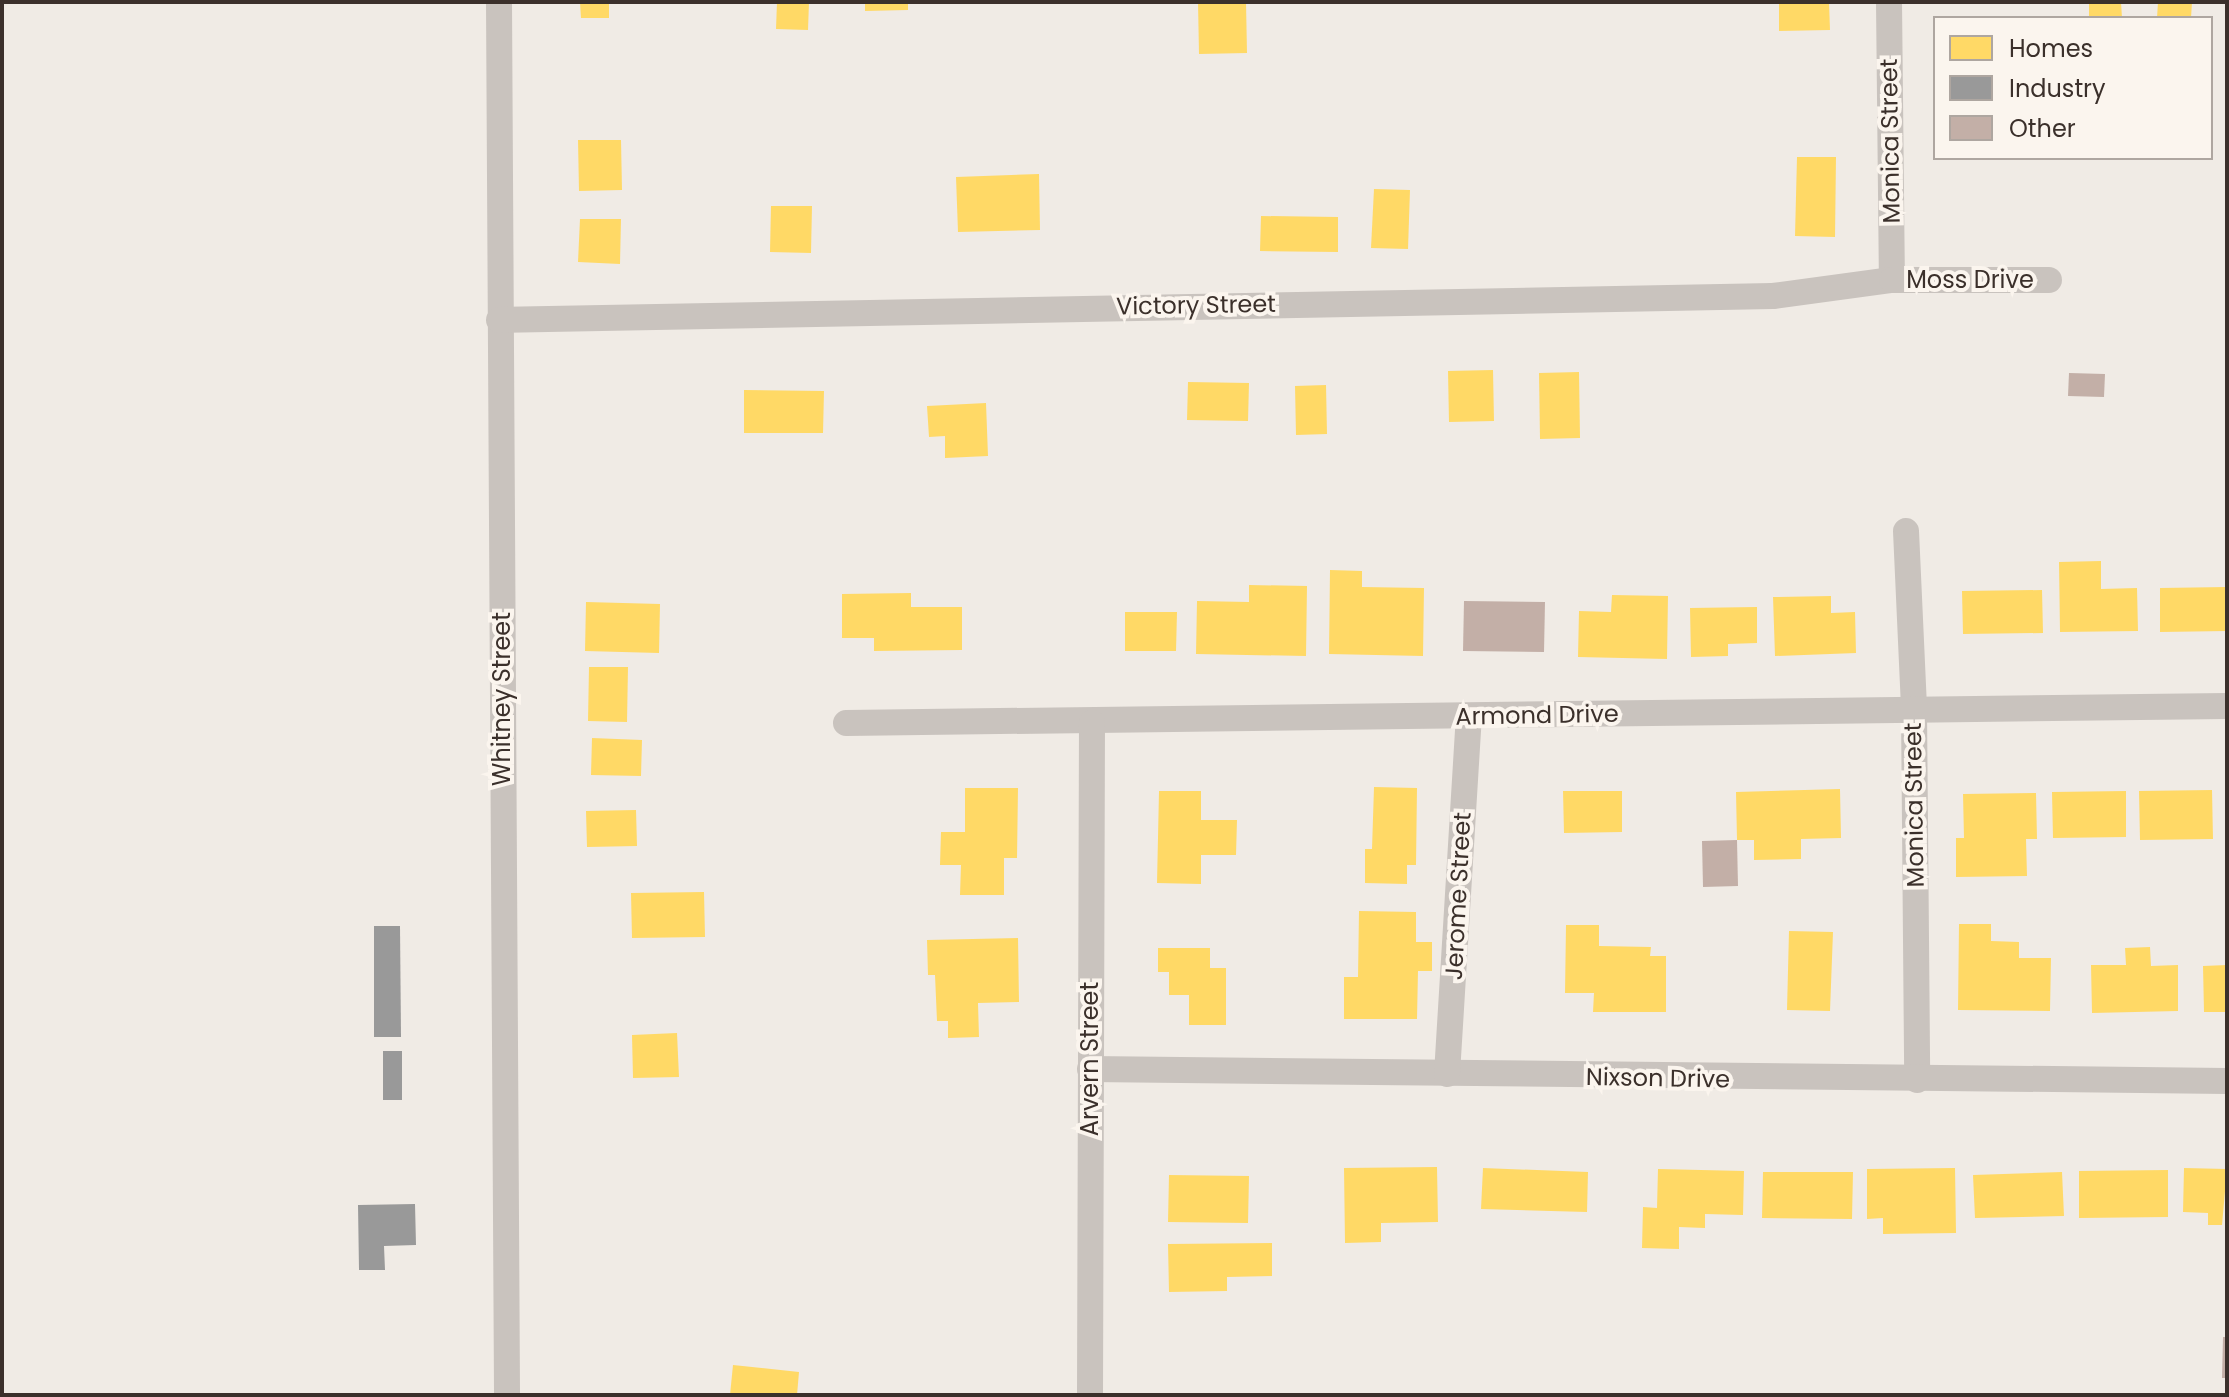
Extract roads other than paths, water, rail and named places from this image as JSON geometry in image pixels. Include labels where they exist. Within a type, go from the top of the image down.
[{"type":"street","name":"Whitney Street","points":[[499,2],[507,1395]]},
{"type":"street","name":"Monica Street","points":[[1889,2],[1892,280]]},
{"type":"street","name":"Victory Street","points":[[499,320],[1773,296],[1892,280]]},
{"type":"street","name":"Moss Drive","points":[[1892,280],[2049,280]]},
{"type":"street","name":"Monica Street","points":[[1906,531],[1914,710],[1917,1080]]},
{"type":"street","name":"Armond Drive","points":[[846,723],[1092,723],[2227,706]]},
{"type":"street","name":"Jerome Street","points":[[1447,1074],[1469,717]]},
{"type":"street","name":"Arvern Street","points":[[1090,1395],[1092,723]]},
{"type":"street","name":"Nixson Drive","points":[[1090,1069],[2227,1081]]}]
